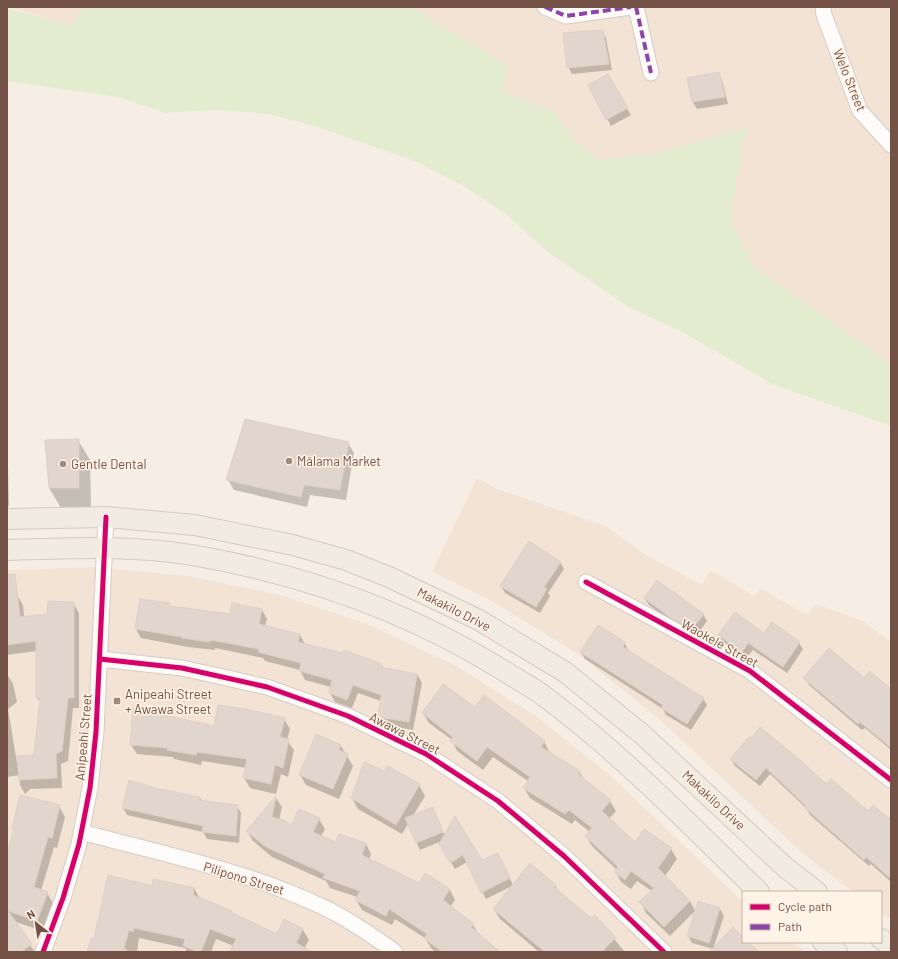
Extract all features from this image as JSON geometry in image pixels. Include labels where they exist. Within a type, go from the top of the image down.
[{"type":"main road","name":"Makakilo Drive","points":[[7,519],[106,517],[202,526],[293,545],[346,560],[388,577],[480,620],[565,672],[643,734],[786,868],[816,891]]},
{"type":"main road","points":[[7,550],[106,548],[191,555],[286,575],[378,606],[466,647],[548,699],[623,760],[758,891]]},
{"type":"main road","points":[[882,941],[891,946]]},
{"type":"main road","points":[[824,943],[837,952]]},
{"type":"street","points":[[545,7],[566,16],[631,7]]},
{"type":"street","points":[[636,7],[650,73]]},
{"type":"street","name":"Welo Street","points":[[823,7],[824,15],[860,111],[891,145]]},
{"type":"street","name":"Anipeahi Street","points":[[43,952],[63,898],[81,832],[90,788],[96,732],[106,548],[106,517]]},
{"type":"street","name":"Waokele Street","points":[[586,582],[750,671],[891,780]]},
{"type":"street","name":"Awawa Street","points":[[100,659],[182,668],[267,687],[348,716],[426,754],[498,801],[552,846],[664,952]]},
{"type":"street","name":"Pilipono Street","points":[[81,832],[243,876],[286,890],[327,909],[366,931],[395,952]]},
{"type":"shaded area","points":[[7,7],[83,7],[73,26]]},
{"type":"shaded area","points":[[412,7],[891,7],[891,364],[754,267],[730,219],[746,129],[657,153],[598,160],[574,139],[552,111],[502,92]]},
{"type":"shaded area","points":[[477,478],[497,489],[606,526],[646,555],[702,585],[710,570],[754,596],[761,589],[807,615],[816,604],[863,621],[891,642],[891,920],[882,914],[882,891],[852,891],[801,852],[658,718],[578,654],[490,600],[432,572]]},
{"type":"shaded area","points":[[94,567],[188,576],[281,595],[370,625],[456,666],[536,716],[610,775],[742,901],[742,943],[793,943],[806,952],[7,952],[7,570]]},
{"type":"green space","points":[[83,7],[364,7],[368,9],[370,7],[412,7],[507,66],[502,92],[552,111],[574,139],[598,160],[657,153],[746,128],[730,219],[754,267],[891,364],[891,426],[772,384],[679,330],[630,308],[545,250],[507,215],[464,186],[417,162],[318,127],[269,114],[218,110],[166,113],[118,97],[7,81],[7,8],[73,26]]},
{"type":"building","points":[[603,30],[609,64],[567,68],[563,33]]},
{"type":"building","points":[[719,72],[725,97],[692,102],[687,78]]},
{"type":"building","points":[[608,74],[628,108],[606,120],[588,85]]},
{"type":"building","name":"Mālama Market","points":[[245,419],[349,442],[340,490],[304,485],[301,497],[226,480]]},
{"type":"building","name":"Gentle Dental","points":[[79,439],[79,488],[49,488],[45,440]]},
{"type":"building","points":[[529,541],[561,562],[544,587],[547,589],[536,607],[500,586]]},
{"type":"building","points":[[15,574],[20,617],[47,614],[48,601],[74,602],[74,698],[68,698],[62,751],[56,754],[57,778],[19,780],[17,756],[34,755],[40,698],[36,698],[36,641],[7,645],[7,575]]},
{"type":"building","points":[[657,580],[704,614],[692,629],[671,618],[644,598]]},
{"type":"building","points":[[140,599],[170,603],[170,606],[230,614],[232,603],[262,609],[259,624],[300,634],[298,642],[343,653],[344,650],[382,664],[381,667],[417,674],[409,722],[378,717],[381,695],[353,685],[347,700],[329,693],[332,680],[299,671],[301,663],[258,652],[259,649],[211,640],[210,642],[182,638],[135,629]]},
{"type":"building","points":[[735,612],[764,633],[772,622],[800,642],[783,667],[748,643],[742,652],[718,635]]},
{"type":"building","points":[[598,625],[625,642],[623,647],[704,698],[687,724],[661,708],[663,705],[580,652]]},
{"type":"building","points":[[829,648],[864,678],[870,671],[891,689],[891,748],[860,722],[858,724],[803,678]]},
{"type":"building","points":[[443,684],[475,707],[484,695],[545,741],[541,747],[580,771],[578,774],[611,800],[602,811],[635,842],[644,829],[672,848],[658,868],[690,901],[664,927],[639,902],[654,888],[631,871],[625,880],[614,872],[618,867],[585,836],[592,828],[569,810],[565,814],[523,788],[530,777],[487,747],[477,761],[450,741],[453,737],[422,713]]},
{"type":"building","points":[[218,705],[246,709],[285,718],[280,737],[289,739],[283,768],[275,765],[271,784],[243,778],[247,759],[197,752],[196,755],[167,750],[168,748],[130,745],[133,708],[164,711],[163,715],[214,726]]},
{"type":"building","points":[[760,727],[799,759],[826,784],[831,779],[868,811],[873,805],[891,820],[891,879],[866,857],[864,860],[805,808],[806,806],[766,768],[756,780],[730,759]]},
{"type":"building","points":[[316,734],[341,745],[339,750],[348,754],[333,789],[299,775]]},
{"type":"building","points":[[364,762],[384,771],[388,766],[420,784],[396,825],[351,798]]},
{"type":"building","points":[[129,780],[155,788],[200,797],[199,800],[238,805],[236,836],[202,832],[203,826],[122,808]]},
{"type":"building","points":[[20,795],[60,805],[52,838],[48,837],[34,887],[48,892],[37,921],[8,911],[32,944],[21,952],[7,952],[7,853],[14,829],[12,829]]},
{"type":"building","points":[[276,796],[272,817],[286,821],[291,826],[299,809],[320,818],[313,832],[336,842],[339,834],[366,843],[362,855],[419,883],[425,873],[450,889],[443,900],[474,924],[471,927],[500,952],[442,952],[424,938],[427,934],[389,909],[386,916],[355,900],[360,891],[323,878],[325,874],[266,847],[246,831]]},
{"type":"building","points":[[433,807],[443,832],[416,843],[405,818]]},
{"type":"building","points":[[455,816],[482,860],[498,853],[510,878],[481,893],[463,855],[450,863],[439,844]]},
{"type":"building","points":[[530,863],[556,885],[554,887],[591,918],[595,915],[616,938],[605,948],[603,952],[545,952],[493,909]]},
{"type":"building","points":[[108,875],[152,886],[153,879],[194,888],[193,895],[232,911],[231,912],[277,934],[284,919],[303,929],[296,943],[313,952],[230,952],[236,939],[210,929],[201,952],[198,952],[183,946],[185,939],[134,928],[133,932],[129,930],[124,948],[126,949],[126,952],[87,952],[91,938],[94,939]]},
{"type":"building","points":[[698,901],[720,908],[709,943],[687,936]]},
{"type":"building","points":[[733,927],[742,936],[742,943],[749,943],[759,952],[709,952]]},
{"type":"marked path","points":[[545,7],[566,16],[631,7]]},
{"type":"marked path","points":[[636,7],[651,73]]},
{"type":"cycle path","points":[[43,952],[63,898],[79,844],[90,788],[96,732],[106,517]]},
{"type":"cycle path","points":[[586,582],[750,671],[891,780]]},
{"type":"cycle path","points":[[100,659],[182,668],[267,687],[348,716],[426,754],[498,801],[564,856],[664,952]]},
{"type":"place","name":"Mālama Market","points":[[289,461]]},
{"type":"place","name":"Gentle Dental","points":[[63,464]]},
{"type":"place","name":"Anipeahi Street + Awawa Street","points":[[117,701]]}]
